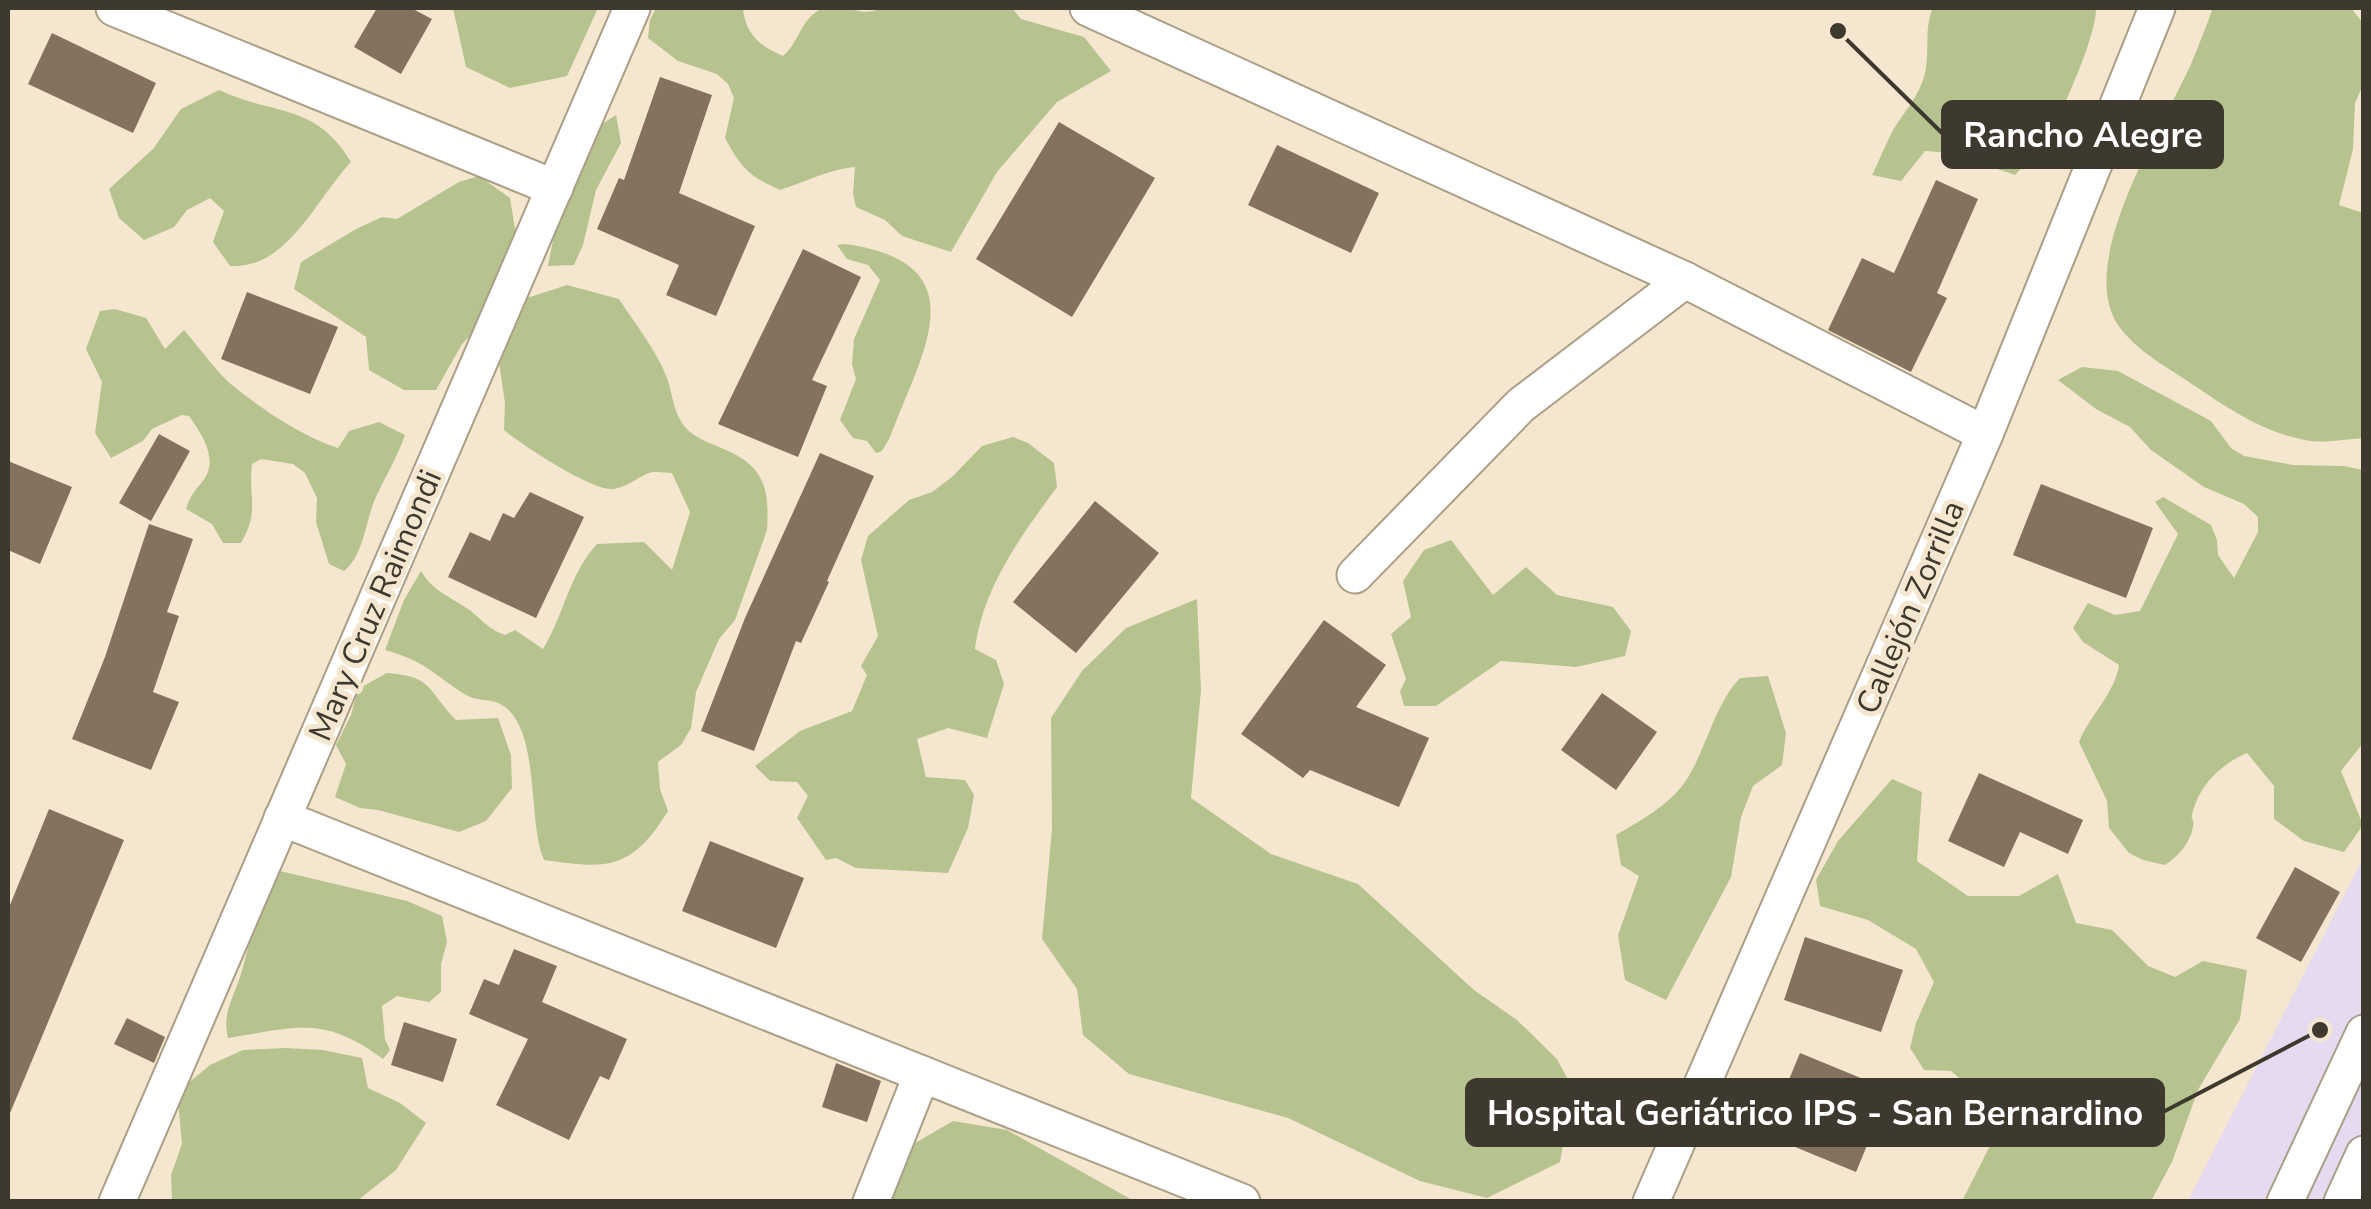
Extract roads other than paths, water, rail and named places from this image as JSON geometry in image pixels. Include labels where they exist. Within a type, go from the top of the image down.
[{"type":"street","points":[[114,8],[555,188]]},
{"type":"street","name":"Mary Cruz Raimondi","points":[[117,1202],[632,8]]},
{"type":"street","points":[[1088,8],[1685,280],[1984,434]]},
{"type":"street","name":"Callejón Zorrilla","points":[[1651,1202],[1984,434],[2157,8]]},
{"type":"street","points":[[1356,575],[1521,405],[1685,280]]},
{"type":"street","points":[[282,818],[1242,1202]]},
{"type":"street","points":[[2285,1202],[2364,1033]]},
{"type":"street","points":[[872,1202],[922,1074]]},
{"type":"street","points":[[2342,1202],[2364,1154]]},
{"type":"place","name":"Rancho Alegre","points":[[1838,31]]},
{"type":"place","name":"Hospital Geriátrico IPS - San Bernardino","points":[[2320,1030]]}]
